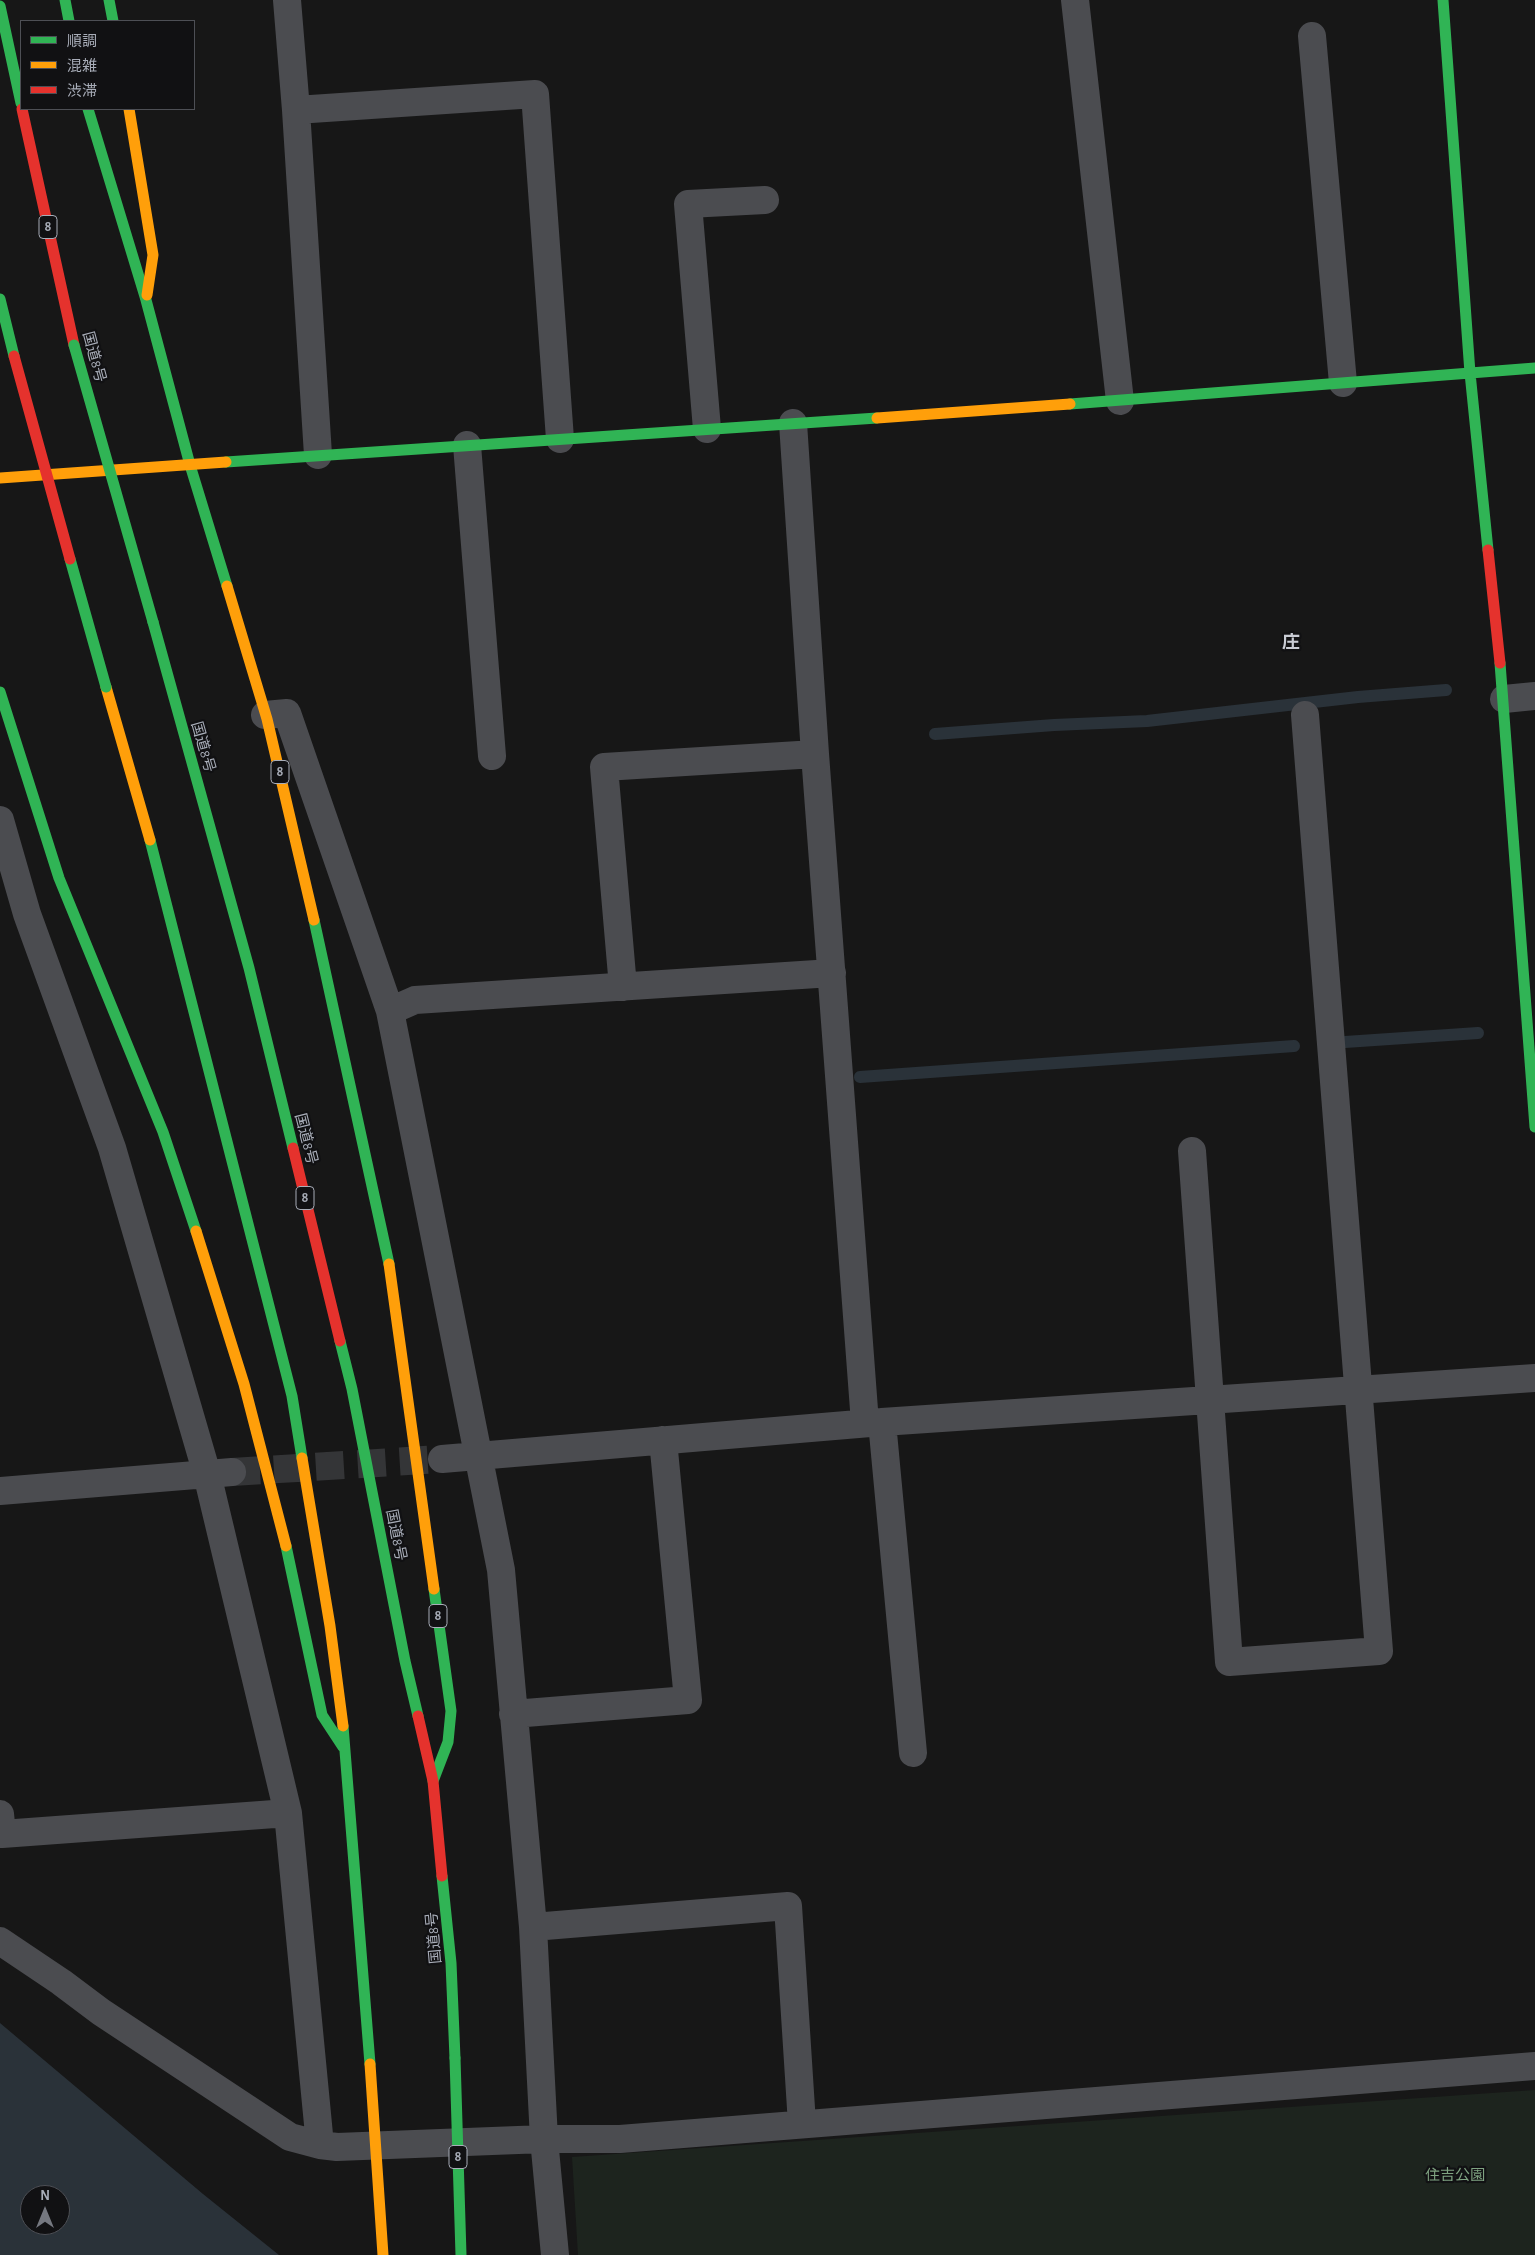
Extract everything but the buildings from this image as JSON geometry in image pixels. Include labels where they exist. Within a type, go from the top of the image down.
[{"type":"main road","points":[[64,0],[69,20]]},
{"type":"main road","points":[[109,0],[113,20]]},
{"type":"main road","points":[[1443,0],[1470,373],[1528,945],[1535,1127]]},
{"type":"main road","points":[[0,6],[20,99]]},
{"type":"main road","name":"国道8号","points":[[22,110],[74,345],[250,968],[349,1379],[405,1661],[433,1781],[451,1963],[461,2255]]},
{"type":"main road","name":"8","points":[[88,110],[146,300],[190,465],[265,715],[300,852],[387,1246],[451,1711],[448,1742],[433,1781]]},
{"type":"main road","name":"8","points":[[129,110],[153,256],[146,300]]},
{"type":"main road","points":[[0,299],[14,356],[106,687],[137,790],[292,1396],[330,1626],[346,1751],[383,2255]]},
{"type":"main road","points":[[0,478],[1120,401],[1535,368]]},
{"type":"main road","points":[[0,692],[59,878],[163,1132],[216,1288],[244,1384],[283,1532],[322,1715],[346,1751]]},
{"type":"street","points":[[287,0],[296,110],[318,455]]},
{"type":"street","points":[[1075,0],[1120,401]]},
{"type":"street","points":[[1312,36],[1343,383]]},
{"type":"street","points":[[296,110],[535,94],[560,439]]},
{"type":"street","points":[[707,429],[688,204],[766,200]]},
{"type":"street","points":[[793,423],[815,754],[832,972],[873,1422],[913,1753]]},
{"type":"street","points":[[467,446],[492,756]]},
{"type":"street","points":[[1504,699],[1535,696]]},
{"type":"street","points":[[265,715],[287,713],[390,1011],[501,1570],[512,1714],[533,1927],[544,2139],[555,2255]]},
{"type":"street","points":[[1192,1151],[1229,1662],[1379,1651],[1360,1390],[1305,715]]},
{"type":"street","points":[[622,987],[604,767],[815,754]]},
{"type":"street","points":[[37,812],[0,820],[27,914],[112,1148],[220,1473],[288,1813],[320,2146]]},
{"type":"street","points":[[390,1011],[415,1000],[832,972]]},
{"type":"street","points":[[442,1459],[873,1422],[1535,1378]]},
{"type":"street","points":[[512,1714],[688,1700],[663,1440]]},
{"type":"street","points":[[0,1491],[220,1473]]},
{"type":"street","points":[[0,1814],[2,1834],[288,1813]]},
{"type":"street","points":[[533,1927],[788,1906],[802,2124]]},
{"type":"street","points":[[0,1941],[61,1982],[101,2012],[290,2137],[320,2146],[337,2147],[544,2139],[620,2139],[1535,2066]]},
{"type":"green space","name":"住吉公園","points":[[1535,2090],[1535,2255],[578,2255],[572,2157]]},
{"type":"shaded area","points":[[0,2023],[203,2194],[279,2255],[0,2255]]},
{"type":"waterway","points":[[935,734],[1054,725],[1147,721],[1358,697],[1446,690]]},
{"type":"waterway","points":[[1345,1042],[1478,1033]]},
{"type":"waterway","points":[[860,1077],[1294,1046]]},
{"type":"tunnel","points":[[232,1472],[441,1459]]},
{"type":"traffic: fast","points":[[65,0],[69,20]]},
{"type":"traffic: fast","points":[[109,0],[113,20]]},
{"type":"traffic: fast","points":[[1443,0],[1470,373],[1488,550]]},
{"type":"traffic: fast","points":[[0,6],[20,98]]},
{"type":"traffic: fast","points":[[88,110],[146,300],[190,465],[227,586]]},
{"type":"traffic: fast","points":[[0,299],[14,356]]},
{"type":"traffic: fast","points":[[74,345],[153,622]]},
{"type":"traffic: fast","points":[[1070,404],[1535,368]]},
{"type":"traffic: fast","points":[[226,462],[877,418]]},
{"type":"traffic: fast","points":[[70,559],[106,687]]},
{"type":"traffic: fast","points":[[153,622],[249,968],[293,1148]]},
{"type":"traffic: fast","points":[[1500,663],[1535,1127]]},
{"type":"traffic: fast","points":[[0,692],[59,878],[163,1132],[196,1231]]},
{"type":"traffic: fast","points":[[150,840],[292,1396],[302,1458]]},
{"type":"traffic: fast","points":[[314,920],[389,1264]]},
{"type":"traffic: fast","points":[[340,1341],[352,1389],[405,1661],[418,1716]]},
{"type":"traffic: fast","points":[[286,1546],[322,1715],[343,1747]]},
{"type":"traffic: fast","points":[[433,1781],[448,1742],[451,1711],[434,1589]]},
{"type":"traffic: fast","points":[[343,1726],[370,2064]]},
{"type":"traffic: fast","points":[[442,1876],[451,1963],[455,2058]]},
{"type":"traffic: fast","points":[[455,2058],[461,2255]]},
{"type":"traffic: slow","points":[[129,110],[153,255],[147,295]]},
{"type":"traffic: slow","points":[[877,418],[1070,404]]},
{"type":"traffic: slow","points":[[0,478],[226,462]]},
{"type":"traffic: slow","points":[[227,586],[267,719],[314,920]]},
{"type":"traffic: slow","points":[[106,687],[150,840]]},
{"type":"traffic: slow","points":[[196,1231],[244,1384],[286,1546]]},
{"type":"traffic: slow","points":[[389,1264],[434,1589]]},
{"type":"traffic: slow","points":[[302,1458],[330,1626],[343,1726]]},
{"type":"traffic: slow","points":[[370,2064],[383,2255]]},
{"type":"traffic: jam","points":[[22,110],[74,345]]},
{"type":"traffic: jam","points":[[14,356],[70,559]]},
{"type":"traffic: jam","points":[[1488,550],[1500,663]]},
{"type":"traffic: jam","points":[[293,1148],[340,1341]]},
{"type":"traffic: jam","points":[[418,1716],[433,1781],[442,1876]]},
{"type":"district","name":"庄","points":[[1291,643]]}]
